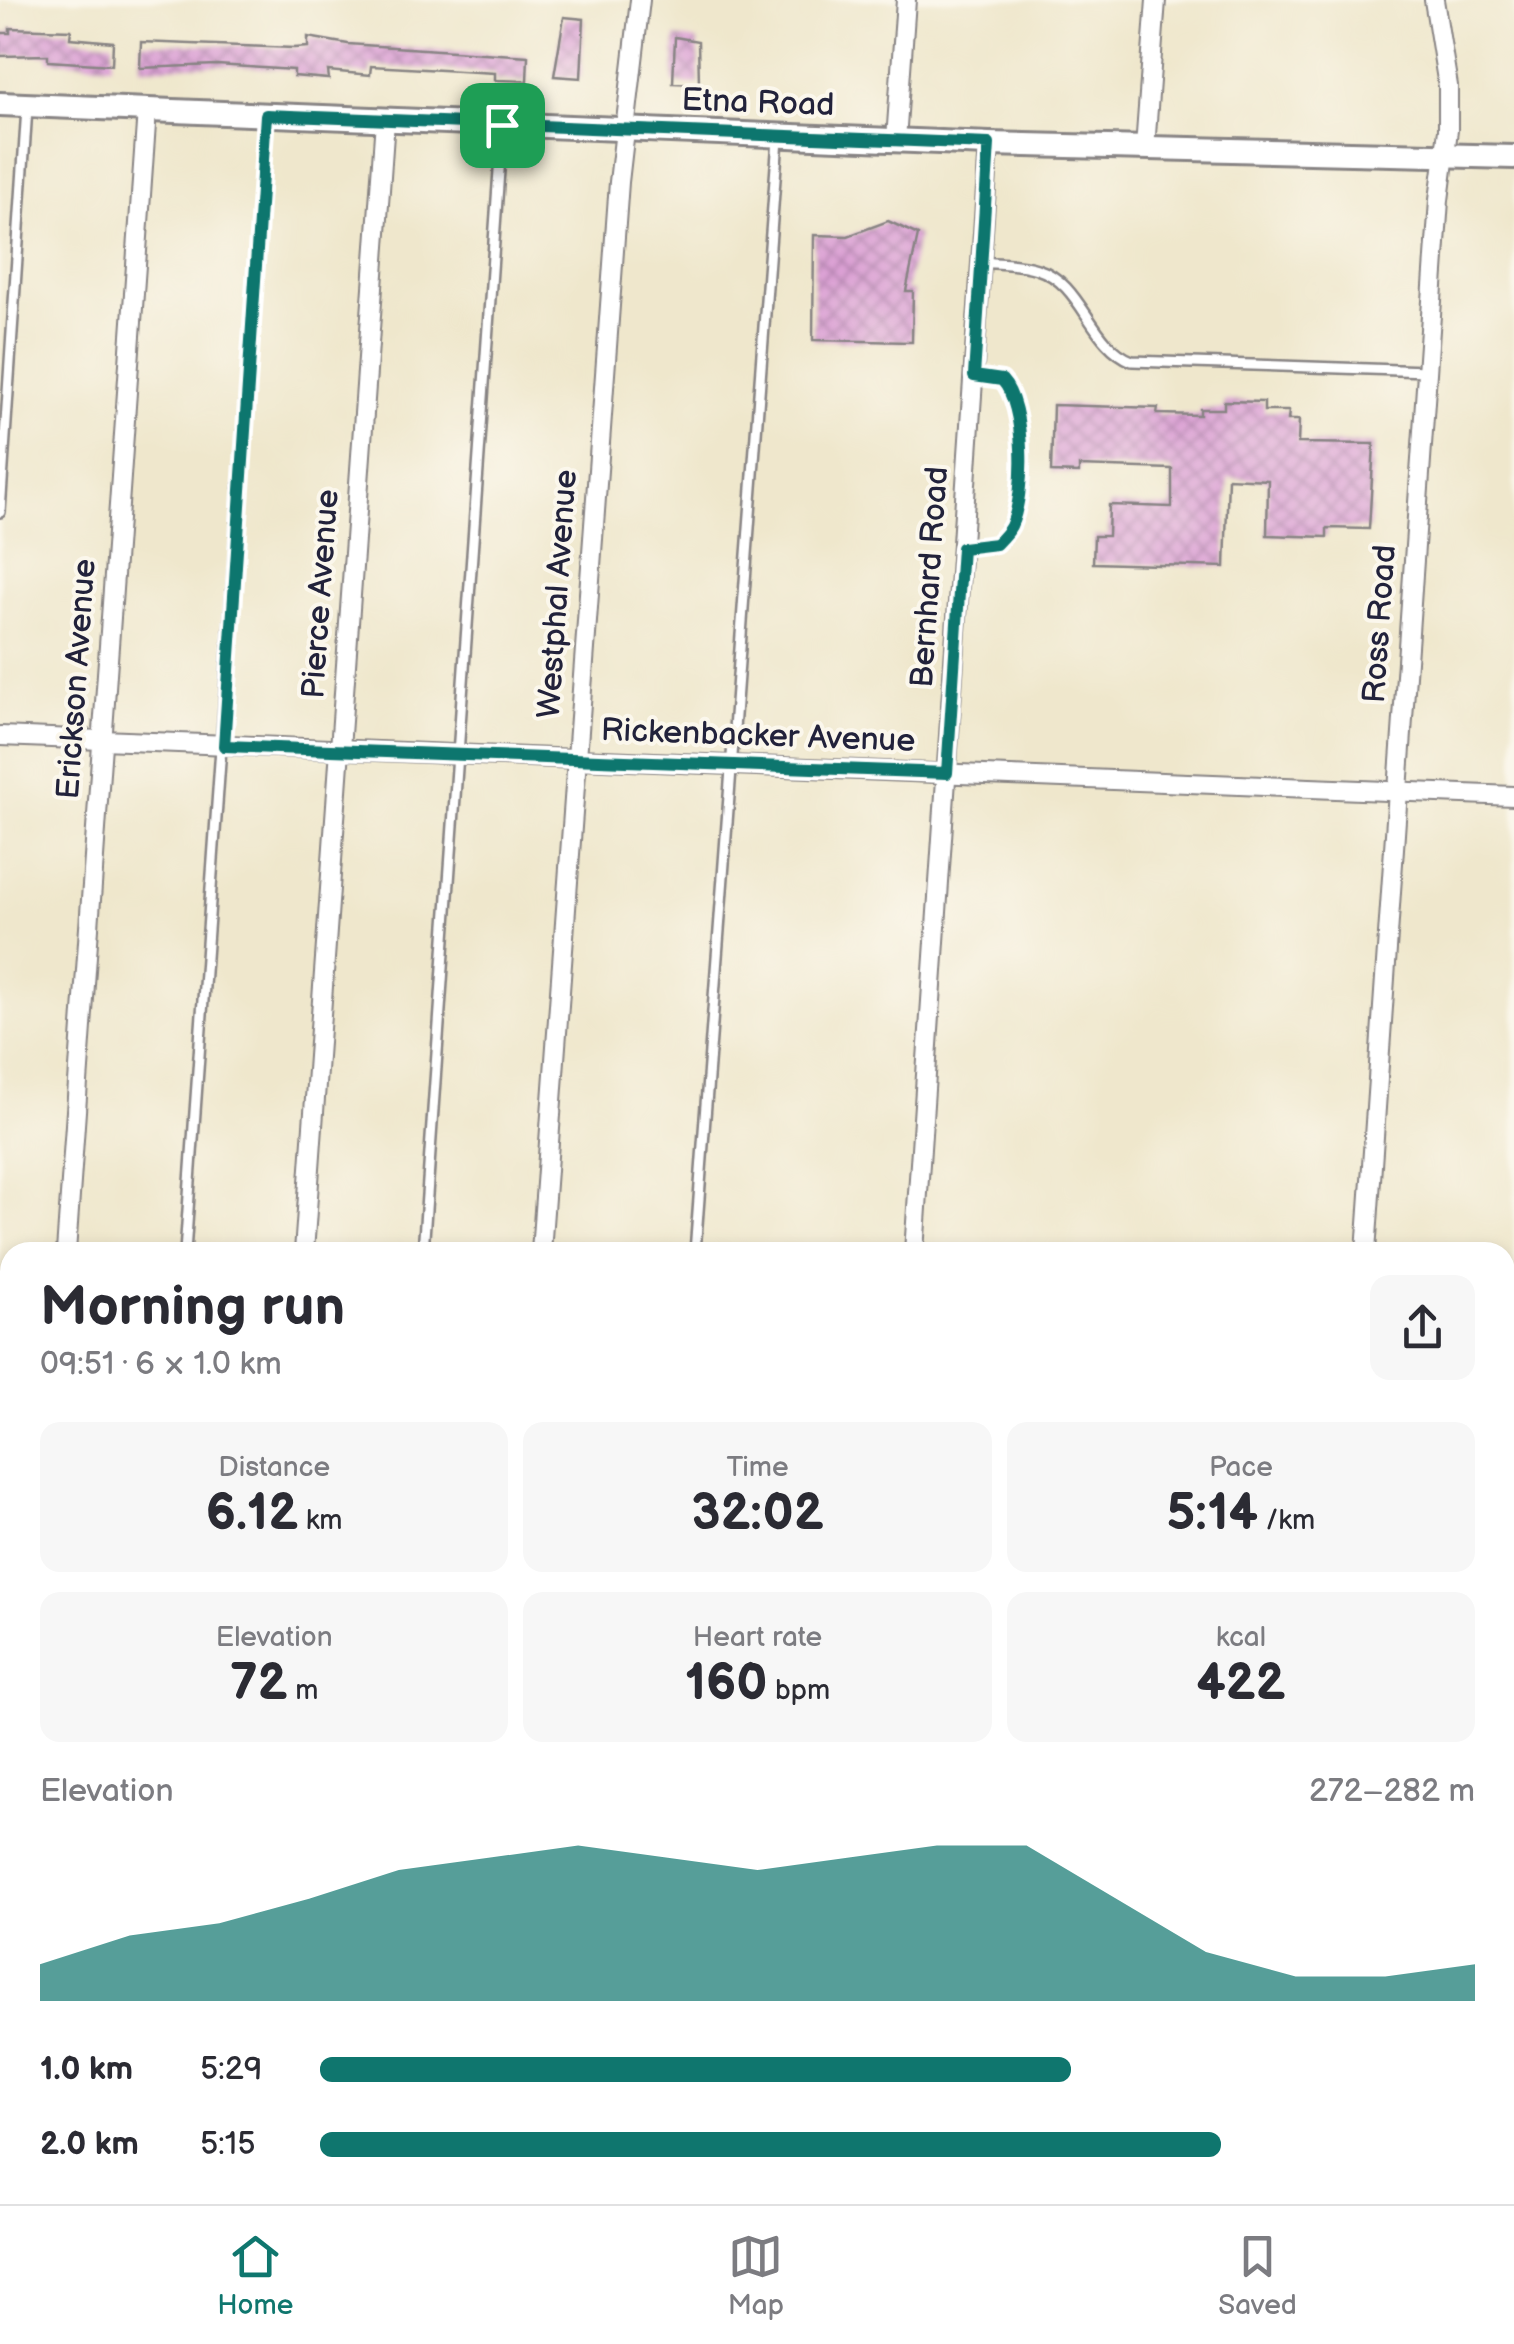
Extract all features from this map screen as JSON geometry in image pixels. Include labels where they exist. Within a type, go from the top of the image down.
[{"type":"street","name":"Westphal Avenue","points":[[542,1242],[624,130],[640,0]]},
{"type":"street","points":[[896,140],[906,0]]},
{"type":"street","points":[[1146,148],[1156,0]]},
{"type":"street","name":"Ross Road","points":[[1367,1242],[1448,86],[1434,0]]},
{"type":"street","name":"Etna Road","points":[[0,104],[989,144],[1514,157]]},
{"type":"street","name":"Erickson Avenue","points":[[67,1242],[148,110]]},
{"type":"street","name":"Pierce Avenue","points":[[305,1242],[386,120]]},
{"type":"street","name":"Bernhard Road","points":[[915,1242],[989,144]]},
{"type":"street","name":"Rickenbacker Avenue","points":[[0,736],[1514,796]]},
{"type":"lane","points":[[0,512],[27,105]]},
{"type":"lane","points":[[186,1242],[207,989],[214,820],[224,746],[266,115]]},
{"type":"lane","points":[[424,1242],[502,125]]},
{"type":"lane","points":[[696,1242],[778,136]]},
{"type":"lane","points":[[982,262],[1036,268],[1061,280],[1108,345],[1132,361],[1428,372]]},
{"type":"lane","points":[[962,548],[996,544],[1010,526],[1018,478],[1018,404],[1002,380],[974,376]]},
{"type":"building","points":[[564,17],[584,19],[581,78],[554,76]]},
{"type":"building","points":[[10,28],[71,30],[70,38],[113,42],[112,65],[48,61],[48,55],[0,56],[0,33],[10,33]]},
{"type":"building","points":[[308,37],[348,44],[528,56],[527,81],[495,80],[495,73],[371,66],[370,75],[328,71],[329,79],[294,76],[294,70],[217,65],[140,68],[141,42],[294,48],[308,47]]},
{"type":"building","points":[[675,37],[698,41],[699,84],[673,83]]},
{"type":"building","points":[[888,221],[918,235],[906,291],[913,291],[912,342],[813,340],[814,235],[848,236]]},
{"type":"building","points":[[1224,401],[1264,402],[1264,411],[1289,411],[1288,420],[1299,420],[1298,443],[1374,444],[1369,529],[1327,528],[1327,537],[1267,535],[1268,480],[1228,478],[1225,567],[1093,563],[1094,536],[1108,536],[1109,505],[1172,507],[1172,469],[1079,466],[1079,473],[1051,472],[1053,405],[1158,408],[1157,414],[1200,415],[1200,409],[1224,409]]},
{"type":"route","points":[[266,115],[502,125],[989,144],[974,376],[1002,380],[1018,404],[1018,478],[1010,526],[996,544],[962,548],[947,773],[224,746],[266,115]]}]
